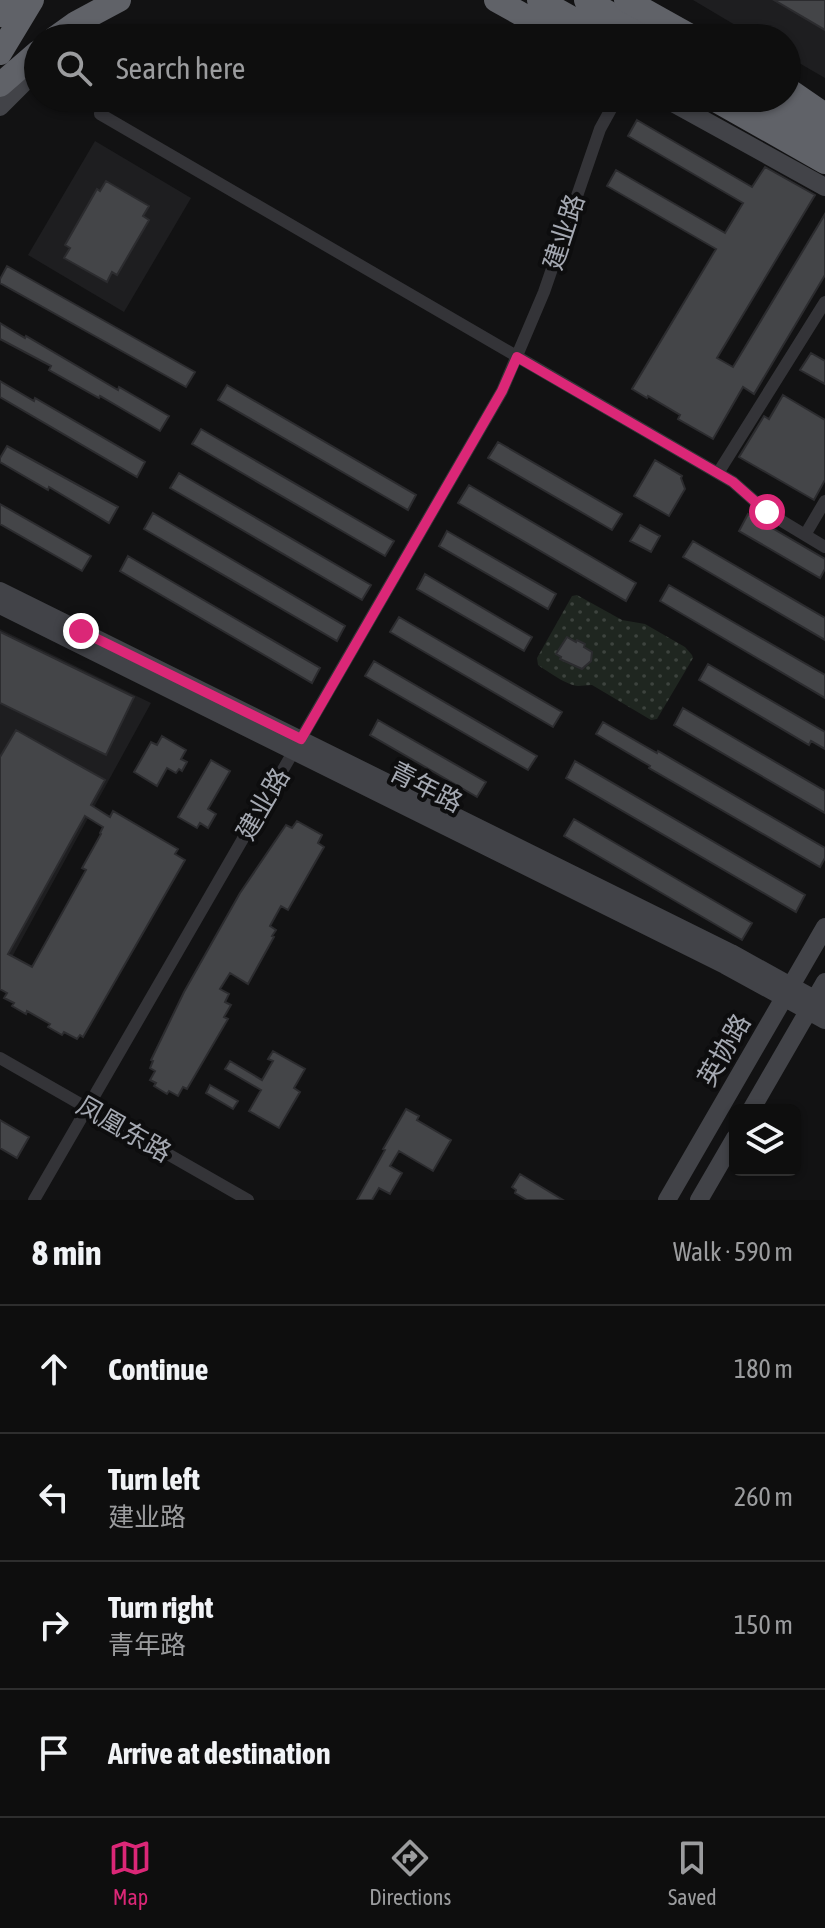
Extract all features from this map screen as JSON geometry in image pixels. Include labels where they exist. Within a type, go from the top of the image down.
[{"type":"highway","points":[[4,33],[9,0]]},
{"type":"highway","points":[[4,33],[32,0]]},
{"type":"highway","points":[[75,24],[119,0]]},
{"type":"highway","points":[[496,0],[539,24]]},
{"type":"highway","points":[[539,0],[582,24]]},
{"type":"highway","points":[[586,0],[636,24]]},
{"type":"highway","points":[[626,0],[669,24]]},
{"type":"highway","points":[[0,85],[24,64]]},
{"type":"highway","points":[[801,99],[825,117]]},
{"type":"highway","points":[[759,112],[825,162]]},
{"type":"highway","points":[[762,112],[825,137]]},
{"type":"street","points":[[83,24],[96,0]]},
{"type":"street","points":[[480,0],[520,24]]},
{"type":"street","points":[[515,0],[557,24]]},
{"type":"street","points":[[608,0],[641,24]]},
{"type":"street","points":[[654,24],[660,0]]},
{"type":"street","points":[[0,107],[24,83]]},
{"type":"street","points":[[801,108],[825,117]]},
{"type":"street","points":[[100,112],[733,482],[767,512],[825,547]]},
{"type":"street","name":"建业路","points":[[34,1200],[502,391],[544,292],[600,129],[609,112]]},
{"type":"street","points":[[689,112],[825,187]]},
{"type":"street","points":[[718,473],[825,302]]},
{"type":"street","points":[[805,535],[825,501]]},
{"type":"street","name":"青年路","points":[[0,591],[298,744]]},
{"type":"street","name":"青年路","points":[[0,605],[298,744],[731,953],[818,1008]]},
{"type":"street","name":"英协路","points":[[667,1200],[825,927]]},
{"type":"street","name":"英协路","points":[[755,1104],[818,1008],[825,982]]},
{"type":"street","name":"凤凰东路","points":[[0,1058],[248,1200]]},
{"type":"street","points":[[699,1200],[729,1148]]},
{"type":"shaded area","points":[[693,0],[825,0],[825,78],[801,64],[801,24],[733,24]]},
{"type":"shaded area","points":[[95,141],[191,198],[124,312],[28,255]]},
{"type":"shaded area","points":[[577,595],[622,620],[645,624],[685,647],[692,655],[657,719],[651,720],[592,685],[569,684],[538,665],[537,658],[572,596]]},
{"type":"shaded area","points":[[0,629],[151,703],[0,979]]},
{"type":"building","points":[[774,0],[825,0],[825,30]]},
{"type":"building","points":[[637,120],[752,187],[765,167],[815,195],[717,358],[733,367],[825,214],[825,275],[754,394],[743,387],[713,439],[678,419],[680,415],[632,389],[716,249],[607,186],[616,170],[725,233],[743,203],[628,136]]},
{"type":"building","points":[[106,181],[149,206],[143,216],[149,220],[117,275],[112,272],[107,282],[64,258],[70,248],[65,245],[97,189],[100,191]]},
{"type":"building","points":[[7,266],[195,372],[186,387],[0,283]]},
{"type":"building","points":[[0,323],[169,416],[160,431],[49,370],[51,366],[0,339]]},
{"type":"building","points":[[811,353],[825,361],[825,384],[800,370]]},
{"type":"building","points":[[0,381],[145,462],[137,477],[0,397]]},
{"type":"building","points":[[227,385],[416,495],[408,510],[218,400]]},
{"type":"building","points":[[783,395],[825,420],[825,480],[814,500],[739,457],[764,416],[769,419]]},
{"type":"building","points":[[201,429],[394,541],[385,556],[192,444]]},
{"type":"building","points":[[498,442],[622,514],[612,530],[488,458]]},
{"type":"building","points":[[7,446],[118,507],[109,523],[0,462]]},
{"type":"building","points":[[655,460],[682,476],[685,489],[669,516],[634,496]]},
{"type":"building","points":[[179,473],[371,585],[362,600],[170,488]]},
{"type":"building","points":[[469,485],[636,583],[626,601],[458,503]]},
{"type":"building","points":[[0,504],[91,556],[82,571],[0,524]]},
{"type":"building","points":[[153,513],[345,626],[337,641],[144,529]]},
{"type":"building","points":[[748,514],[825,559],[825,569],[820,578],[739,531]]},
{"type":"building","points":[[640,525],[660,536],[651,552],[630,541]]},
{"type":"building","points":[[447,531],[556,594],[548,609],[439,546]]},
{"type":"building","points":[[693,541],[825,618],[825,640],[683,557]]},
{"type":"building","points":[[128,556],[320,668],[312,683],[120,571]]},
{"type":"building","points":[[425,574],[532,637],[524,651],[417,589]]},
{"type":"building","points":[[669,585],[825,675],[825,698],[660,601]]},
{"type":"building","points":[[399,617],[562,712],[553,727],[390,632]]},
{"type":"building","points":[[0,632],[134,697],[106,755],[0,703]]},
{"type":"building","points":[[567,637],[585,644],[584,647],[592,652],[591,661],[582,669],[556,654]]},
{"type":"building","points":[[374,661],[537,756],[528,770],[365,676]]},
{"type":"building","points":[[708,664],[825,732],[825,749],[811,741],[809,745],[699,680]]},
{"type":"building","points":[[683,708],[825,791],[825,813],[674,725]]},
{"type":"building","points":[[378,720],[486,782],[477,797],[370,735]]},
{"type":"building","points":[[603,722],[825,848],[825,858],[820,867],[596,734]]},
{"type":"building","points":[[16,730],[105,780],[91,805],[110,817],[113,811],[178,849],[175,854],[185,860],[83,1037],[80,1035],[77,1039],[64,1032],[62,1035],[48,1027],[50,1024],[12,1006],[14,1003],[4,998],[7,993],[0,989],[0,757]],"holes":[[[85,816],[103,827],[82,868],[86,870],[32,967],[8,954]]]},
{"type":"building","points":[[162,736],[186,750],[181,759],[187,762],[182,771],[179,769],[176,773],[167,768],[157,786],[134,772],[151,742],[157,745]]},
{"type":"building","points":[[211,760],[230,771],[208,809],[216,814],[208,828],[200,823],[197,828],[178,817]]},
{"type":"building","points":[[575,761],[805,895],[796,912],[566,778]]},
{"type":"building","points":[[574,819],[752,923],[742,940],[564,836]]},
{"type":"building","points":[[297,821],[322,835],[318,843],[324,847],[288,910],[281,906],[270,926],[276,930],[274,937],[248,984],[230,973],[220,989],[229,994],[225,1002],[231,1005],[224,1017],[228,1019],[187,1089],[183,1087],[178,1096],[169,1091],[167,1094],[150,1080],[155,1071],[150,1068],[151,1060],[184,992],[240,893],[286,825],[292,828]]},
{"type":"building","points":[[273,1051],[305,1069],[294,1088],[300,1092],[279,1128],[249,1111],[261,1090],[225,1069],[230,1061],[262,1080],[273,1061],[268,1059]]},
{"type":"building","points":[[210,1085],[238,1101],[233,1109],[206,1093]]},
{"type":"building","points":[[406,1109],[419,1116],[417,1120],[451,1140],[433,1171],[399,1151],[390,1166],[402,1173],[390,1194],[379,1188],[372,1200],[357,1200],[383,1149]]},
{"type":"building","points":[[0,1120],[29,1137],[17,1158],[0,1148]]},
{"type":"building","points":[[520,1174],[563,1200],[527,1200],[515,1193],[512,1187]]},
{"type":"route","points":[[81,631],[301,739],[502,391],[517,357],[733,482],[767,512]]}]
